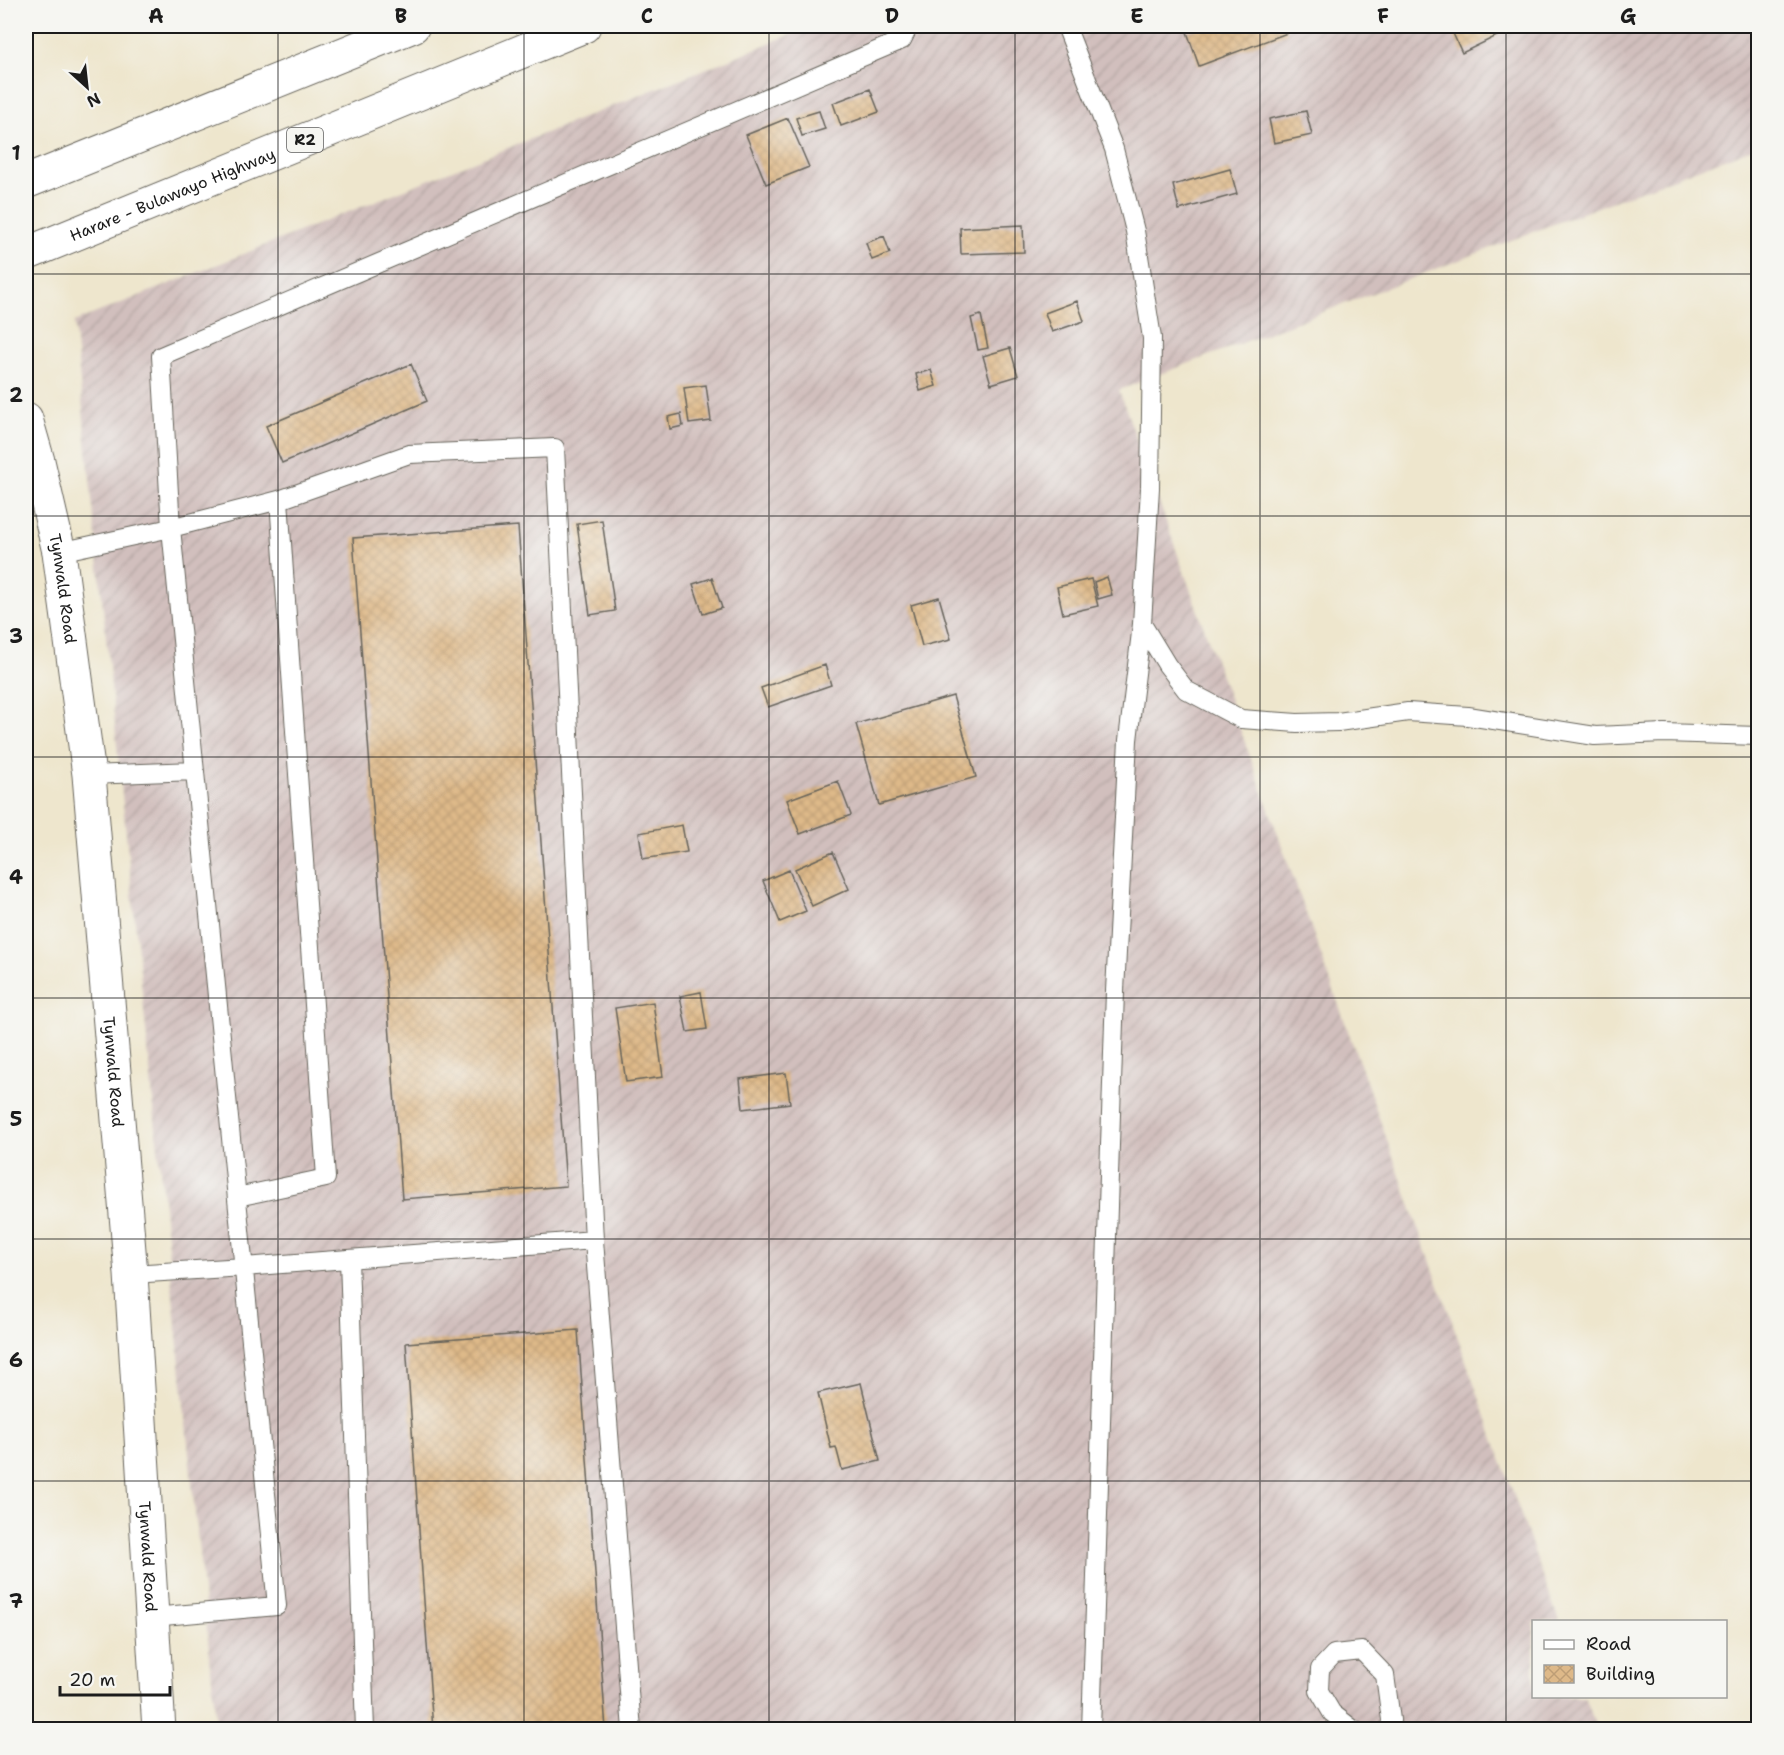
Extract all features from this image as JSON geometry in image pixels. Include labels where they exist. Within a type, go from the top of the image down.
[{"type":"main road","points":[[26,182],[413,26]]},
{"type":"main road","name":"Harare - Bulawayo Highway","points":[[26,254],[584,26]]},
{"type":"main road","name":"Tynwald Road","points":[[26,419],[59,552],[88,775],[131,1274],[159,1730]]},
{"type":"lane","points":[[152,1617],[277,1606],[171,528],[161,356],[902,40],[909,26]]},
{"type":"lane","points":[[1066,26],[1114,149],[1135,231],[1152,338],[1150,488],[1142,624],[1128,740],[1116,979],[1091,1730]]},
{"type":"lane","points":[[59,552],[171,528],[279,500],[409,454],[555,448],[594,1240],[632,1730]]},
{"type":"lane","points":[[237,1197],[326,1178],[279,500]]},
{"type":"lane","points":[[1142,624],[1167,665],[1186,690],[1240,719],[1297,723],[1338,722],[1408,712],[1468,716],[1595,736],[1664,733],[1758,736]]},
{"type":"lane","points":[[88,775],[195,771]]},
{"type":"lane","points":[[131,1274],[594,1240]]},
{"type":"lane","points":[[349,1259],[365,1730]]},
{"type":"lane","points":[[1354,1730],[1332,1713],[1318,1691],[1320,1669],[1334,1654],[1362,1651],[1385,1675],[1391,1720],[1390,1730]]},
{"type":"shaded area","points":[[812,26],[1758,26],[1758,146],[1119,390],[1559,1620],[1532,1620],[1532,1698],[1585,1698],[1597,1729],[217,1729],[74,322]]},
{"type":"building","points":[[1205,26],[1284,26],[1287,33],[1199,66],[1187,32]]},
{"type":"building","points":[[1459,26],[1492,26],[1497,36],[1462,53],[1451,29]]},
{"type":"building","points":[[870,89],[879,112],[841,126],[833,103]]},
{"type":"building","points":[[819,111],[825,129],[802,136],[796,118]]},
{"type":"building","points":[[1306,111],[1312,135],[1274,143],[1269,119]]},
{"type":"building","points":[[788,118],[809,167],[766,184],[746,135]]},
{"type":"building","points":[[1230,169],[1237,194],[1179,210],[1173,185]]},
{"type":"building","points":[[1023,225],[1024,252],[961,254],[960,228]]},
{"type":"building","points":[[884,236],[890,253],[872,260],[866,243]]},
{"type":"building","points":[[1077,301],[1084,321],[1052,332],[1045,313]]},
{"type":"building","points":[[981,315],[988,348],[978,350],[971,318]]},
{"type":"building","points":[[1010,348],[1018,376],[991,384],[983,356]]},
{"type":"building","points":[[411,364],[427,401],[282,463],[266,426]]},
{"type":"building","points":[[931,370],[936,386],[920,391],[916,374]]},
{"type":"building","points":[[706,385],[711,421],[689,424],[684,388]]},
{"type":"building","points":[[681,414],[683,426],[670,429],[668,417]]},
{"type":"building","points":[[602,520],[615,611],[590,615],[577,524]]},
{"type":"building","points":[[518,526],[566,1186],[402,1199],[353,538]]},
{"type":"building","points":[[1107,577],[1112,595],[1098,599],[1094,582]]},
{"type":"building","points":[[712,578],[722,608],[703,614],[693,584]]},
{"type":"building","points":[[1091,579],[1098,606],[1063,614],[1057,587]]},
{"type":"building","points":[[939,597],[951,639],[922,646],[911,605]]},
{"type":"building","points":[[825,665],[831,685],[768,707],[761,688]]},
{"type":"building","points":[[953,696],[976,777],[879,805],[856,724]]},
{"type":"building","points":[[838,781],[851,815],[800,834],[787,800]]},
{"type":"building","points":[[682,825],[687,852],[643,859],[639,833]]},
{"type":"building","points":[[833,852],[849,889],[812,906],[795,869]]},
{"type":"building","points":[[789,870],[806,911],[780,922],[763,881]]},
{"type":"building","points":[[701,992],[707,1029],[687,1032],[680,996]]},
{"type":"building","points":[[653,1002],[663,1077],[626,1082],[615,1008]]},
{"type":"building","points":[[786,1073],[790,1103],[743,1109],[740,1079]]},
{"type":"building","points":[[578,1330],[606,1730],[433,1730],[406,1343]]},
{"type":"building","points":[[861,1383],[880,1461],[842,1470],[836,1447],[831,1448],[818,1393]]}]
